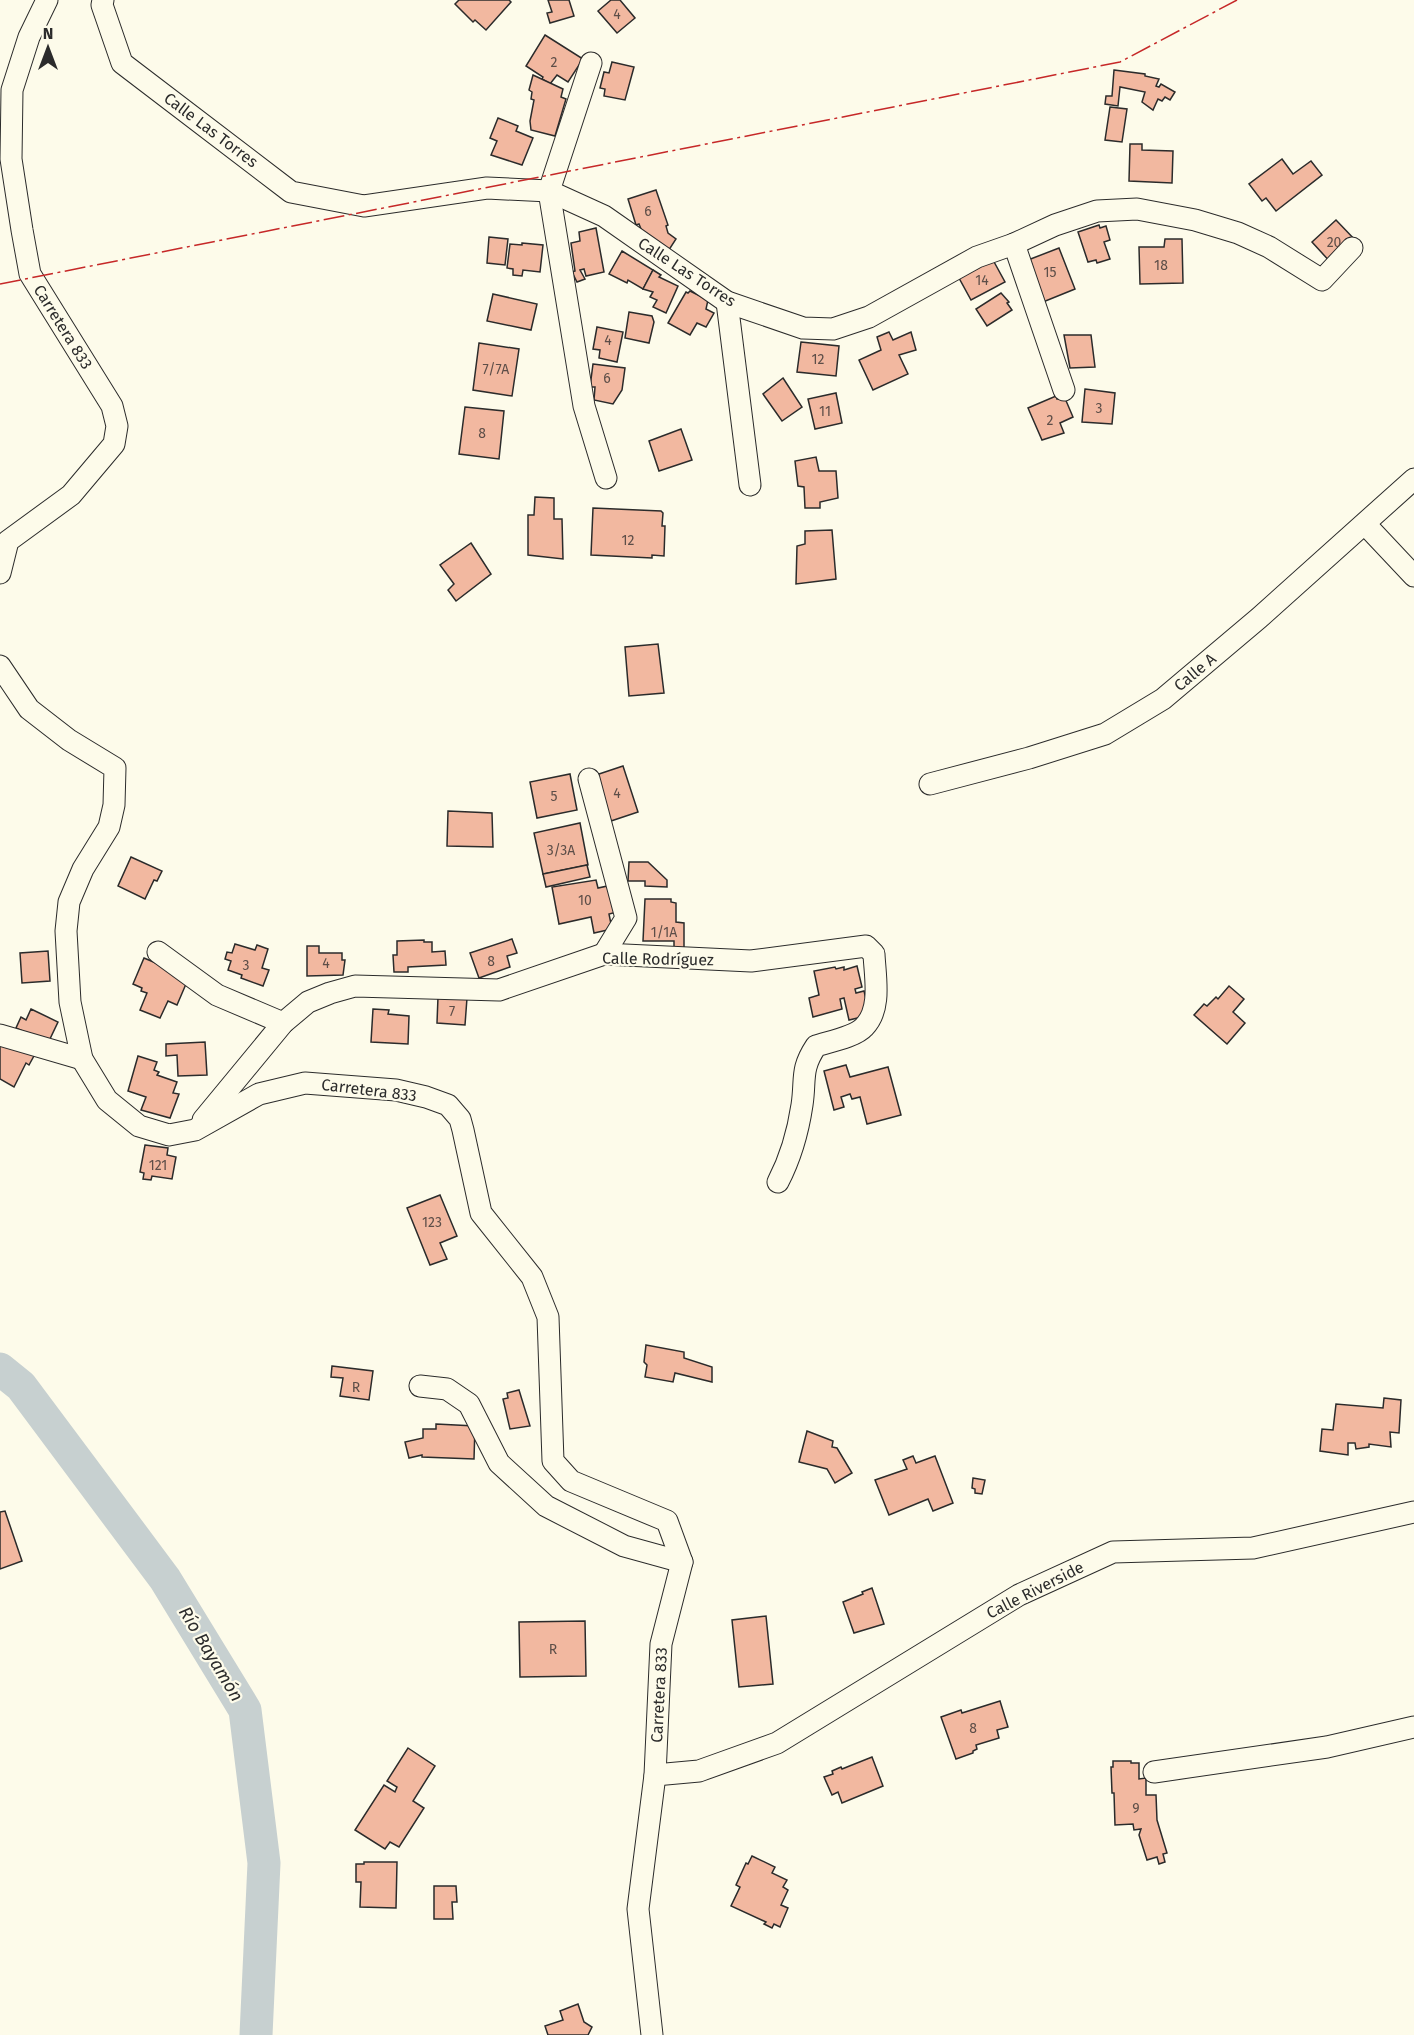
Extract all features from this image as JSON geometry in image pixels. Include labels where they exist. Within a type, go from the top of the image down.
[{"type":"street","name":"Carretera 833","points":[[0,573],[8,541],[72,495],[114,444],[117,426],[112,406],[30,274],[11,159],[12,90],[29,37],[47,0]]},
{"type":"street","name":"Calle Las Torres","points":[[103,0],[102,5],[122,63],[291,192],[364,206],[487,188],[549,191],[604,216],[728,302],[803,328],[833,329],[869,317],[976,256],[1014,244],[1054,225],[1097,211],[1137,209],[1195,220],[1238,233],[1269,247],[1322,280],[1352,248]]},
{"type":"street","points":[[591,63],[549,191],[584,406],[606,478]]},
{"type":"street","points":[[1014,244],[1064,390]]},
{"type":"street","points":[[728,302],[750,485]]},
{"type":"street","name":"Calle A","points":[[930,784],[1029,758],[1105,734],[1163,699],[1259,618],[1414,479]]},
{"type":"street","points":[[1365,524],[1414,576]]},
{"type":"street","name":"Carretera 833","points":[[0,666],[29,709],[69,740],[115,768],[114,805],[109,827],[83,869],[69,902],[66,931],[70,1002],[82,1059],[107,1101],[139,1126],[169,1135],[195,1130],[259,1094],[304,1083],[396,1090],[448,1105],[460,1119],[481,1213],[532,1277],[548,1317],[553,1461],[571,1481],[667,1521],[682,1562],[661,1644],[655,1775],[638,1909],[652,2035]]},
{"type":"street","points":[[589,779],[626,918],[604,954]]},
{"type":"street","name":"Calle Rodríguez","points":[[195,1130],[283,1023],[308,1002],[355,986],[499,990],[604,954],[751,961],[866,946],[874,954],[876,998],[872,1015],[863,1028],[816,1046],[808,1057],[803,1072],[802,1104],[796,1134],[789,1161],[778,1182]]},
{"type":"street","points":[[158,952],[217,995],[283,1023]]},
{"type":"street","points":[[0,1035],[82,1059]]},
{"type":"street","points":[[420,1386],[447,1389],[469,1404],[499,1462],[546,1506],[624,1546],[682,1562]]},
{"type":"street","name":"Calle Riverside","points":[[655,1775],[699,1771],[777,1743],[1019,1595],[1113,1552],[1253,1548],[1414,1512]]},
{"type":"street","points":[[1154,1772],[1327,1748],[1414,1727]]},
{"type":"building","points":[[459,0],[509,0],[511,2],[486,30],[475,20],[473,22],[455,4]]},
{"type":"building","points":[[548,0],[569,0],[574,16],[550,23],[547,13],[552,12]]},
{"type":"building","points":[[611,0],[620,0],[635,18],[617,33],[598,11]]},
{"type":"building","points":[[545,35],[583,59],[568,82],[557,75],[550,84],[526,66]]},
{"type":"building","points":[[612,62],[634,67],[625,100],[604,96],[605,89],[600,88],[604,72],[609,73]]},
{"type":"building","points":[[1114,70],[1145,74],[1145,76],[1159,79],[1156,86],[1159,87],[1161,84],[1175,92],[1170,100],[1165,97],[1162,101],[1158,99],[1153,110],[1142,102],[1145,92],[1120,87],[1118,106],[1105,104],[1106,96],[1112,96]]},
{"type":"building","points":[[533,75],[563,89],[561,97],[566,99],[555,136],[531,130],[530,121],[534,100],[531,99],[532,92],[529,90]]},
{"type":"building","points":[[1110,107],[1127,109],[1122,142],[1105,140]]},
{"type":"building","points":[[498,118],[518,126],[516,131],[533,138],[522,165],[491,155],[497,141],[490,138]]},
{"type":"building","points":[[1130,144],[1142,144],[1142,150],[1173,151],[1172,183],[1129,181]]},
{"type":"building","points":[[1282,159],[1293,174],[1311,161],[1322,175],[1276,211],[1266,198],[1262,201],[1249,184]]},
{"type":"building","points":[[656,190],[668,225],[666,226],[668,233],[676,239],[665,256],[643,234],[639,224],[636,225],[628,199]]},
{"type":"building","points":[[1336,220],[1357,242],[1333,265],[1312,242]]},
{"type":"building","points":[[1099,225],[1100,228],[1106,226],[1110,240],[1104,242],[1110,259],[1097,263],[1096,260],[1088,262],[1078,232]]},
{"type":"building","points":[[596,228],[604,272],[586,276],[584,269],[580,270],[585,279],[577,282],[572,272],[575,271],[571,243],[580,241],[579,232]]},
{"type":"building","points":[[489,237],[508,239],[505,265],[487,263]]},
{"type":"building","points":[[1165,239],[1182,239],[1183,283],[1140,284],[1139,247],[1164,247]]},
{"type":"building","points":[[522,243],[543,245],[540,272],[523,270],[522,276],[513,275],[513,269],[507,268],[510,244],[522,245]]},
{"type":"building","points":[[1059,248],[1075,289],[1043,302],[1028,260]]},
{"type":"building","points":[[622,251],[653,270],[643,289],[628,280],[627,283],[609,274]]},
{"type":"building","points":[[993,260],[1005,282],[971,300],[959,278]]},
{"type":"building","points":[[653,270],[661,275],[659,277],[678,286],[666,313],[653,307],[657,300],[650,297],[653,292],[643,289]]},
{"type":"building","points":[[690,291],[708,300],[706,309],[714,313],[706,327],[697,323],[690,335],[668,323],[686,292]]},
{"type":"building","points":[[1001,293],[1009,302],[1007,303],[1012,310],[987,326],[976,309]]},
{"type":"building","points":[[493,294],[537,304],[531,330],[487,321]]},
{"type":"building","points":[[629,312],[652,316],[654,322],[649,343],[625,338]]},
{"type":"building","points":[[597,327],[623,332],[617,362],[599,358],[600,350],[593,349]]},
{"type":"building","points":[[889,332],[893,340],[911,332],[916,350],[899,355],[908,374],[873,390],[859,360],[881,350],[877,337]]},
{"type":"building","points":[[1064,335],[1091,335],[1095,367],[1070,368]]},
{"type":"building","points":[[801,342],[839,346],[836,376],[797,372]]},
{"type":"building","points":[[479,343],[519,349],[512,396],[473,390]]},
{"type":"building","points":[[593,364],[625,368],[622,390],[613,404],[594,400],[595,387],[590,387]]},
{"type":"building","points":[[783,378],[802,407],[782,421],[763,394]]},
{"type":"building","points":[[1085,389],[1115,393],[1112,424],[1082,422]]},
{"type":"building","points":[[836,393],[842,423],[815,429],[808,399]]},
{"type":"building","points":[[1056,396],[1057,399],[1064,396],[1073,417],[1060,423],[1064,433],[1042,440],[1028,408]]},
{"type":"building","points":[[465,407],[504,411],[499,459],[459,454]]},
{"type":"building","points":[[681,429],[692,460],[659,471],[649,441]]},
{"type":"building","points":[[816,457],[819,471],[836,471],[838,498],[820,502],[820,508],[805,508],[804,487],[798,486],[795,461]]},
{"type":"building","points":[[535,497],[554,498],[554,519],[562,519],[563,559],[528,555],[528,515],[534,515]]},
{"type":"building","points":[[593,508],[661,511],[663,513],[662,526],[665,526],[664,556],[652,555],[652,558],[591,555]]},
{"type":"building","points":[[832,530],[836,579],[796,584],[797,546],[805,544],[805,531]]},
{"type":"building","points":[[471,543],[491,574],[456,601],[448,590],[454,584],[440,565]]},
{"type":"building","points":[[658,644],[664,693],[629,696],[625,647]]},
{"type":"building","points":[[623,766],[638,812],[611,821],[596,775]]},
{"type":"building","points":[[570,774],[577,810],[537,818],[530,782]]},
{"type":"building","points":[[448,811],[492,813],[493,847],[447,846]]},
{"type":"building","points":[[580,823],[588,865],[543,874],[534,833]]},
{"type":"building","points":[[131,857],[162,871],[157,881],[154,880],[145,899],[118,886]]},
{"type":"building","points":[[629,862],[648,862],[667,880],[667,887],[645,886],[645,881],[628,881]]},
{"type":"building","points":[[587,865],[590,877],[546,887],[543,874]]},
{"type":"building","points":[[596,880],[598,888],[612,885],[617,912],[609,914],[612,929],[594,933],[591,917],[559,924],[552,887]]},
{"type":"building","points":[[645,899],[671,899],[671,902],[676,903],[676,922],[684,923],[684,948],[674,947],[674,941],[643,941]]},
{"type":"building","points":[[512,939],[517,953],[507,956],[510,967],[479,978],[470,953]]},
{"type":"building","points":[[424,940],[424,942],[432,942],[432,952],[445,951],[446,965],[408,967],[408,972],[394,972],[393,955],[397,955],[397,941]]},
{"type":"building","points":[[235,944],[255,950],[257,945],[268,949],[262,968],[269,970],[263,986],[241,978],[242,975],[228,970],[231,961],[225,959],[227,952],[232,953]]},
{"type":"building","points":[[307,946],[319,946],[319,953],[342,953],[342,960],[345,960],[343,975],[307,976]]},
{"type":"building","points":[[48,951],[50,981],[22,983],[20,953]]},
{"type":"building","points":[[144,958],[189,977],[177,1005],[168,1001],[160,1018],[140,1010],[147,993],[133,984]]},
{"type":"building","points":[[857,966],[862,987],[855,989],[856,993],[864,991],[870,1015],[849,1020],[844,998],[840,999],[842,1009],[813,1017],[809,998],[819,995],[814,971],[835,967],[836,969],[844,967],[844,970]]},
{"type":"building","points":[[1229,986],[1244,999],[1233,1012],[1245,1023],[1227,1044],[1194,1015],[1204,1004],[1207,1006],[1216,997],[1218,999]]},
{"type":"building","points":[[438,997],[467,998],[465,1025],[437,1023]]},
{"type":"building","points":[[31,1009],[58,1022],[48,1043],[16,1028],[21,1017],[26,1020]]},
{"type":"building","points":[[373,1009],[389,1010],[388,1014],[409,1016],[408,1044],[371,1042]]},
{"type":"building","points":[[205,1042],[207,1075],[178,1076],[177,1055],[166,1056],[166,1044]]},
{"type":"building","points":[[0,1045],[35,1054],[29,1065],[26,1063],[14,1087],[0,1079]]},
{"type":"building","points":[[138,1056],[157,1062],[154,1070],[159,1072],[157,1075],[177,1082],[173,1093],[179,1094],[170,1118],[141,1110],[146,1097],[128,1091]]},
{"type":"building","points":[[846,1065],[850,1077],[888,1067],[901,1115],[867,1124],[860,1097],[852,1099],[850,1094],[841,1097],[844,1107],[834,1110],[824,1071]]},
{"type":"building","points":[[145,1145],[168,1148],[167,1155],[176,1157],[172,1179],[152,1176],[151,1180],[143,1179],[144,1173],[140,1172]]},
{"type":"building","points":[[440,1195],[457,1236],[440,1243],[447,1259],[430,1265],[407,1208]]},
{"type":"building","points":[[646,1345],[684,1352],[684,1358],[712,1367],[712,1382],[675,1373],[673,1382],[645,1377]]},
{"type":"building","points":[[332,1366],[373,1371],[369,1400],[340,1396],[343,1378],[331,1377]]},
{"type":"building","points":[[519,1390],[530,1426],[510,1429],[503,1399],[508,1398],[507,1393]]},
{"type":"building","points":[[1384,1398],[1401,1400],[1399,1433],[1390,1432],[1391,1447],[1369,1444],[1369,1447],[1356,1449],[1355,1443],[1348,1443],[1348,1455],[1320,1451],[1322,1429],[1333,1430],[1336,1404],[1383,1408]]},
{"type":"building","points":[[436,1424],[475,1426],[474,1459],[422,1457],[422,1455],[409,1458],[405,1442],[423,1438],[423,1429],[436,1429]]},
{"type":"building","points":[[807,1431],[833,1441],[832,1447],[837,1448],[852,1473],[835,1483],[827,1469],[799,1462]]},
{"type":"building","points":[[913,1456],[916,1463],[935,1456],[953,1503],[933,1511],[928,1499],[889,1515],[875,1480],[907,1469],[903,1460]]},
{"type":"building","points":[[973,1478],[985,1480],[982,1494],[975,1493],[975,1489],[972,1488]]},
{"type":"building","points":[[5,1511],[22,1561],[0,1569],[0,1512]]},
{"type":"building","points":[[872,1588],[884,1624],[854,1633],[843,1602]]},
{"type":"building","points":[[766,1616],[773,1684],[739,1687],[732,1620]]},
{"type":"building","points":[[585,1621],[586,1676],[520,1677],[519,1622]]},
{"type":"building","points":[[1000,1701],[1008,1727],[997,1730],[999,1738],[976,1745],[977,1749],[973,1753],[956,1759],[941,1717]]},
{"type":"building","points":[[408,1748],[435,1766],[413,1801],[424,1808],[399,1847],[390,1842],[385,1849],[355,1830],[384,1785],[395,1792],[397,1787],[387,1781]]},
{"type":"building","points":[[872,1757],[883,1786],[842,1803],[838,1792],[832,1795],[824,1777],[833,1774],[832,1771],[841,1767],[842,1769]]},
{"type":"building","points":[[1113,1761],[1139,1763],[1139,1779],[1146,1778],[1146,1795],[1156,1795],[1157,1820],[1167,1853],[1163,1854],[1165,1862],[1159,1864],[1157,1857],[1147,1860],[1139,1835],[1141,1829],[1134,1830],[1133,1824],[1115,1825],[1111,1767],[1113,1767]]},
{"type":"building","points":[[752,1856],[775,1867],[772,1873],[787,1880],[783,1887],[788,1890],[781,1905],[788,1908],[780,1927],[774,1924],[772,1928],[764,1924],[766,1922],[731,1906],[740,1887],[736,1885],[746,1863],[748,1864]]},
{"type":"building","points":[[364,1862],[397,1862],[396,1908],[360,1907],[361,1882],[356,1882],[356,1864],[364,1864]]},
{"type":"building","points":[[434,1886],[456,1886],[457,1902],[452,1902],[453,1919],[434,1919]]},
{"type":"building","points":[[578,2004],[584,2022],[592,2027],[588,2035],[548,2035],[545,2026],[563,2020],[560,2011]]},
{"type":"waterway","name":"Río Bayamón","points":[[0,1369],[21,1386],[165,1579],[245,1710],[264,1863],[256,2035]]},
{"type":"power","points":[[0,284],[1120,62],[1237,0]]}]
